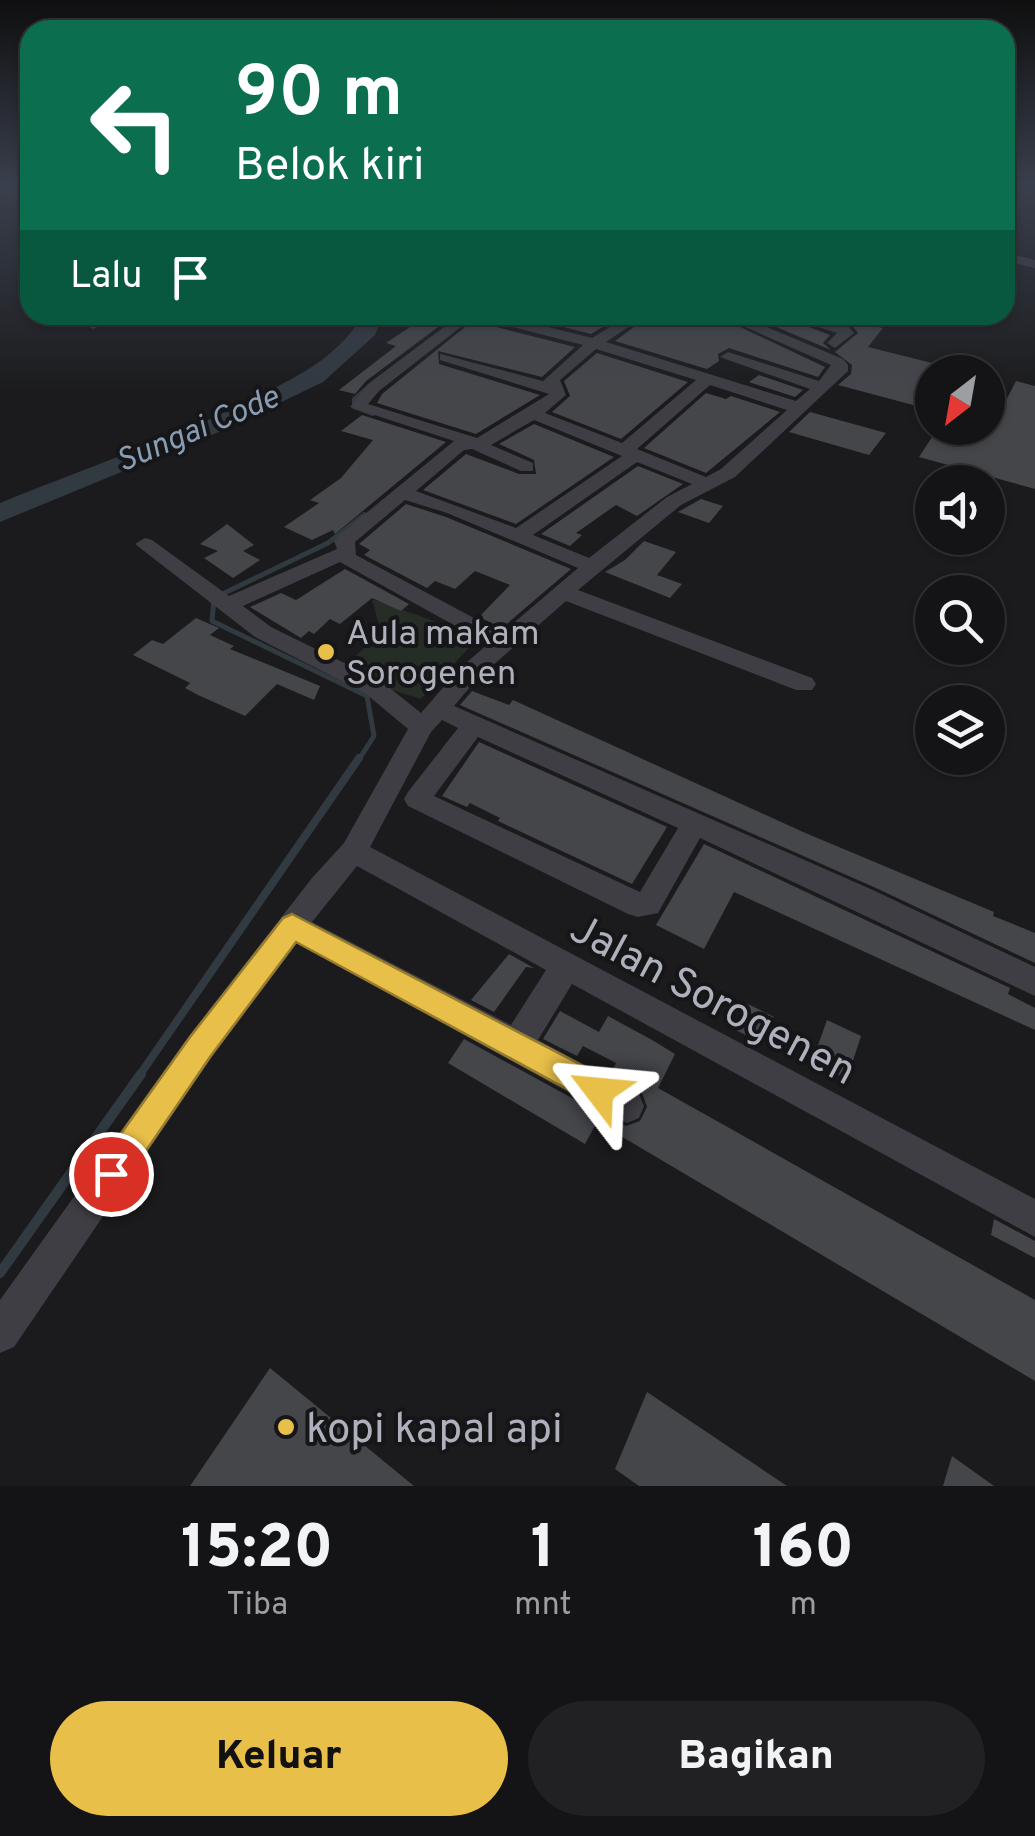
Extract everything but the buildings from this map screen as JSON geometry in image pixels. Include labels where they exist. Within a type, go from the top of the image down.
[{"type":"street","points":[[457,325],[423,354],[366,390],[358,407],[473,443],[527,467]]},
{"type":"street","points":[[522,325],[594,343],[796,407]]},
{"type":"street","points":[[220,602],[344,553],[348,547],[346,536],[459,445],[481,443],[558,395],[552,378],[594,343],[624,325]]},
{"type":"street","points":[[0,1334],[200,1047],[354,851],[468,674],[674,501],[728,473],[842,368],[841,364],[746,325]]},
{"type":"street","points":[[825,325],[846,333],[835,343]]},
{"type":"street","points":[[516,537],[631,452],[728,356],[767,334]]},
{"type":"street","points":[[728,356],[822,387]]},
{"type":"street","points":[[446,357],[554,388]]},
{"type":"street","points":[[533,414],[707,484]]},
{"type":"street","points":[[400,492],[454,509],[592,567]]},
{"type":"street","points":[[145,544],[262,632],[435,720],[474,726],[865,900],[1035,982]]},
{"type":"street","points":[[344,553],[387,581],[504,643]]},
{"type":"street","points":[[563,592],[804,684]]},
{"type":"street","points":[[474,726],[417,799],[638,905],[648,904],[693,826]]},
{"type":"street","name":"Jalan Sorogenen","points":[[354,851],[1035,1218]]},
{"type":"street","points":[[292,926],[626,1106]]},
{"type":"street","points":[[517,1045],[566,966]]},
{"type":"shaded area","points":[[372,599],[479,637],[421,699],[379,686],[343,668],[381,632]]},
{"type":"waterway","name":"Sungai Code","points":[[0,513],[212,425],[314,377],[369,325]]},
{"type":"waterway","points":[[369,386],[354,399],[354,407],[373,414]]},
{"type":"waterway","points":[[360,518],[365,514]]},
{"type":"waterway","points":[[358,761],[374,736],[367,696],[212,621],[214,598],[328,543],[364,515]]},
{"type":"waterway","points":[[139,1076],[359,758]]},
{"type":"waterway","points":[[0,1273],[141,1074]]},
{"type":"place","name":"Aula makam Sorogenen","points":[[326,652]]},
{"type":"place","name":"kopi kapal api","points":[[286,1427]]},
{"type":"route","points":[[111,1174],[292,926],[599,1091]]}]
